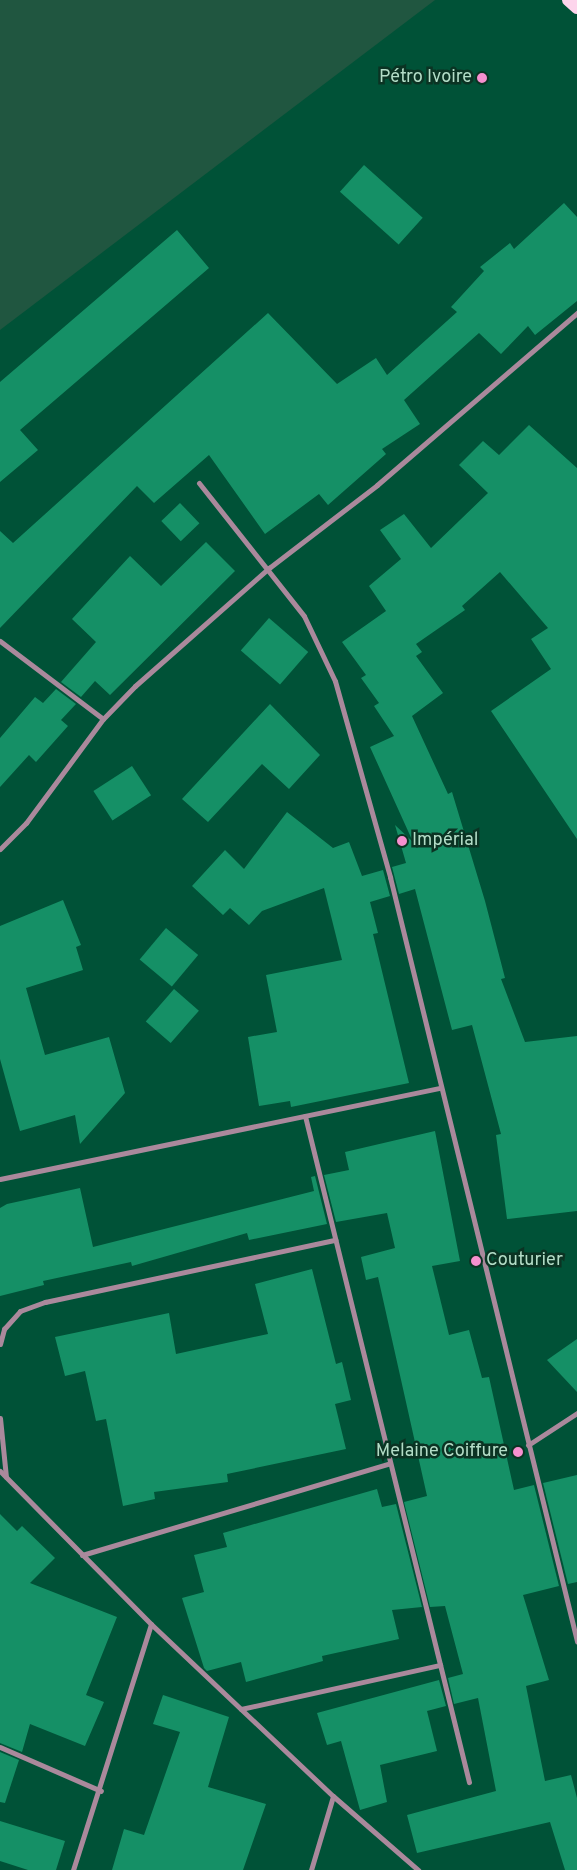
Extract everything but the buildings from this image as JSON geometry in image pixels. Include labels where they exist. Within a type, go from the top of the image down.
[{"type":"main road","points":[[568,0],[577,8]]},
{"type":"street","points":[[0,849],[26,823],[103,719],[269,568],[377,486],[577,314]]},
{"type":"street","points":[[199,484],[269,568],[304,616],[335,681],[390,877],[439,1088],[577,1641]]},
{"type":"street","points":[[0,641],[103,719]]},
{"type":"street","points":[[0,1179],[439,1088]]},
{"type":"street","points":[[305,1116],[468,1782]]},
{"type":"street","points":[[0,1344],[4,1329],[20,1311],[45,1302],[335,1240]]},
{"type":"street","points":[[528,1445],[577,1414]]},
{"type":"street","points":[[0,1418],[6,1477]]},
{"type":"street","points":[[82,1555],[390,1463]]},
{"type":"street","points":[[0,1471],[151,1624],[332,1796],[418,1870]]},
{"type":"street","points":[[74,1870],[151,1624]]},
{"type":"street","points":[[241,1709],[440,1665]]},
{"type":"street","points":[[0,1747],[100,1791]]},
{"type":"street","points":[[311,1870],[332,1796]]},
{"type":"shaded area","points":[[0,0],[435,0],[0,330]]},
{"type":"place","name":"Pétro Ivoire","points":[[482,78]]},
{"type":"place","name":"Impérial","points":[[402,841]]},
{"type":"place","name":"Couturier","points":[[476,1261]]},
{"type":"place","name":"Melaine Coiffure","points":[[518,1452]]}]
